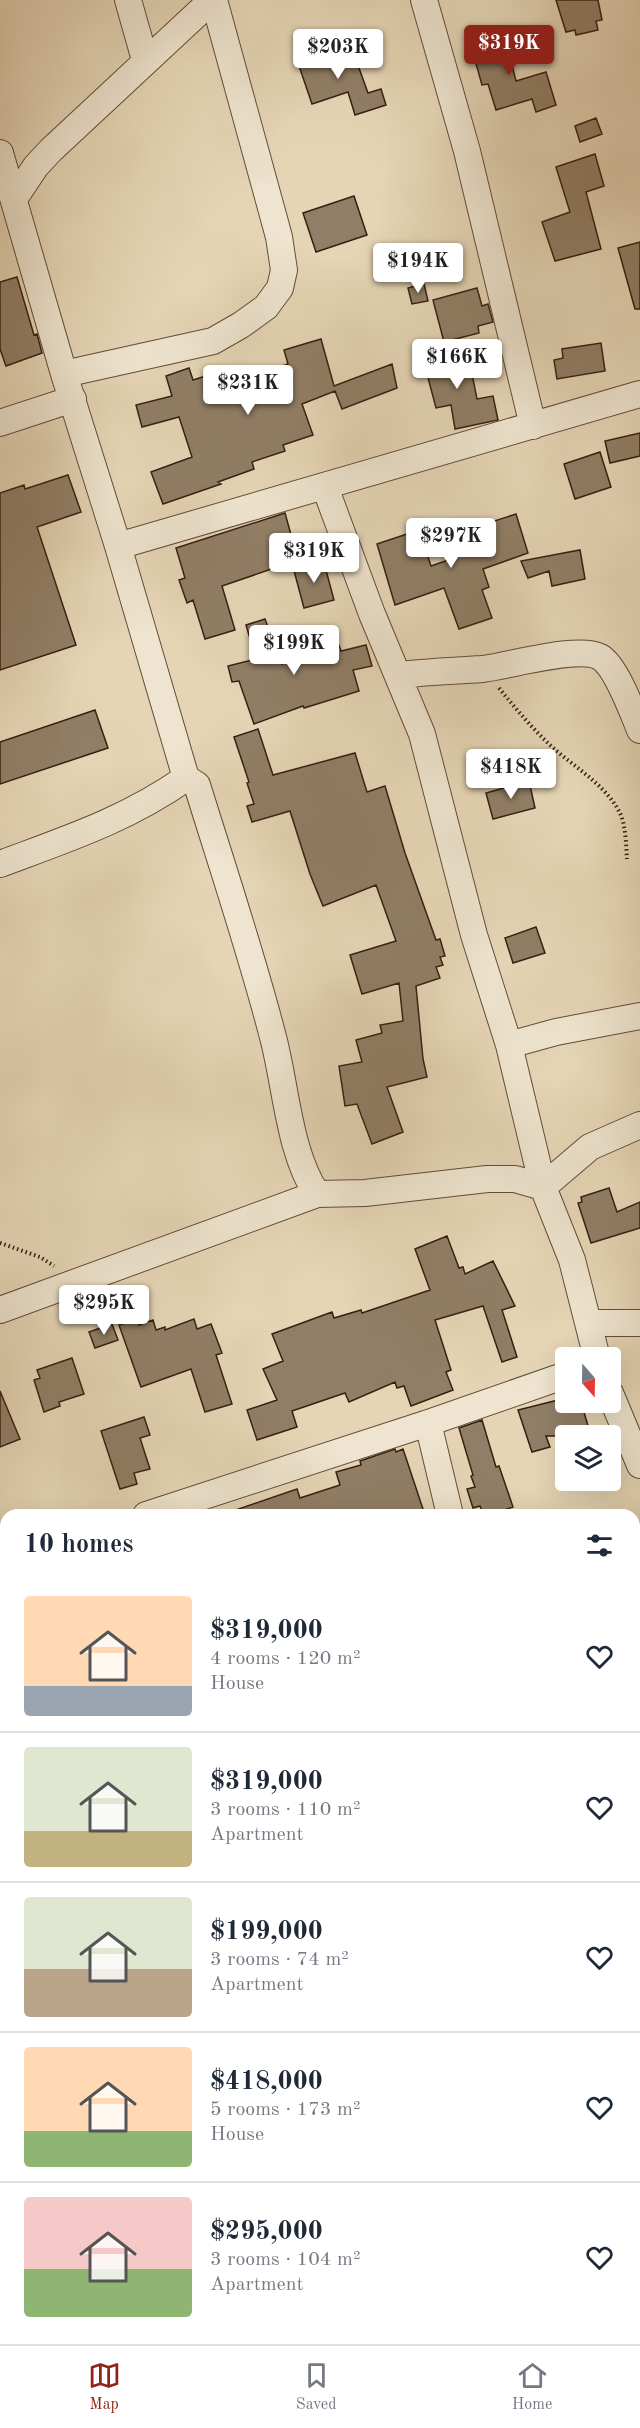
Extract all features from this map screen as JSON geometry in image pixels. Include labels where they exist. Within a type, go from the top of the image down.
[{"type":"street","points":[[128,0],[146,60]]},
{"type":"street","points":[[7,188],[36,166],[146,60],[213,0],[279,237],[284,270],[280,288],[266,307],[213,341],[64,374]]},
{"type":"street","points":[[424,0],[449,81],[483,213],[533,426]]},
{"type":"street","points":[[0,153],[7,188],[118,546],[186,778],[197,785],[252,959],[274,1041],[300,1160],[308,1181],[317,1194]]},
{"type":"street","points":[[118,546],[640,394]]},
{"type":"street","points":[[0,423],[73,399]]},
{"type":"street","points":[[325,487],[372,614],[422,734],[474,935],[509,1045],[543,1187],[572,1260],[595,1347]]},
{"type":"street","points":[[399,675],[483,669],[587,653],[600,657],[606,663],[621,687],[640,730]]},
{"type":"street","points":[[0,864],[62,843],[116,820],[156,799],[186,778]]},
{"type":"street","points":[[509,1045],[556,1032],[640,1016]]},
{"type":"street","points":[[543,1187],[590,1147],[640,1125]]},
{"type":"street","points":[[0,1310],[317,1194],[365,1193],[487,1179],[515,1179],[543,1187]]},
{"type":"street","points":[[590,1323],[640,1323]]},
{"type":"street","points":[[165,1509],[428,1424],[555,1379]]},
{"type":"street","points":[[619,1413],[640,1463]]},
{"type":"street","points":[[428,1424],[449,1509]]},
{"type":"path","points":[[483,669],[551,745],[609,798],[620,814],[627,859]]},
{"type":"path","points":[[0,1243],[40,1257],[78,1282]]},
{"type":"building","points":[[556,0],[598,0],[602,20],[596,21],[598,30],[576,35],[575,30],[566,32]]},
{"type":"building","points":[[504,33],[516,81],[546,72],[556,105],[536,112],[532,99],[496,110],[488,84],[482,85],[470,42]]},
{"type":"building","points":[[351,46],[368,93],[381,89],[386,105],[355,115],[348,92],[312,104],[297,60],[325,51],[326,55]]},
{"type":"building","points":[[596,118],[602,134],[580,142],[575,126]]},
{"type":"building","points":[[595,154],[604,186],[586,192],[601,249],[555,261],[542,222],[570,212],[556,167]]},
{"type":"building","points":[[354,196],[367,235],[316,252],[303,213]]},
{"type":"building","points":[[640,242],[640,309],[635,309],[618,248]]},
{"type":"building","points":[[17,277],[34,335],[37,334],[42,353],[6,366],[0,349],[0,282]]},
{"type":"building","points":[[424,284],[428,301],[412,304],[408,288]]},
{"type":"building","points":[[477,288],[482,306],[488,304],[493,322],[478,326],[479,333],[444,342],[433,300]]},
{"type":"building","points":[[321,339],[334,386],[392,364],[397,388],[342,409],[335,391],[302,404],[313,435],[283,445],[285,451],[252,462],[254,469],[218,482],[221,484],[163,504],[151,472],[192,457],[179,417],[142,427],[136,405],[172,396],[166,376],[189,368],[193,380],[209,375],[210,378],[227,371],[232,384],[288,364],[284,350]]},
{"type":"building","points":[[601,343],[605,371],[557,379],[554,360],[563,358],[562,349]]},
{"type":"building","points":[[452,345],[458,372],[471,369],[477,399],[493,396],[498,420],[455,429],[451,405],[436,408],[422,355]]},
{"type":"building","points":[[640,433],[640,456],[610,463],[605,441]]},
{"type":"building","points":[[600,452],[611,487],[575,499],[564,464]]},
{"type":"building","points":[[68,475],[81,512],[37,527],[76,645],[0,670],[0,493],[24,485],[25,489]]},
{"type":"building","points":[[285,513],[298,560],[222,586],[235,630],[205,639],[193,600],[187,603],[179,580],[185,578],[176,548]]},
{"type":"building","points":[[516,514],[528,553],[483,569],[489,587],[482,590],[492,618],[459,629],[444,588],[395,605],[377,544],[419,530],[431,566],[486,547],[479,526]]},
{"type":"building","points":[[580,550],[585,579],[552,586],[549,571],[528,578],[521,561]]},
{"type":"building","points":[[323,559],[334,600],[304,608],[293,567]]},
{"type":"building","points":[[265,619],[282,664],[325,648],[339,645],[341,651],[366,645],[372,666],[353,670],[359,691],[304,708],[303,706],[254,724],[239,681],[232,682],[228,666],[256,659],[246,625]]},
{"type":"building","points":[[95,710],[108,748],[0,784],[0,742]]},
{"type":"building","points":[[258,729],[273,775],[355,753],[367,792],[385,786],[405,853],[436,940],[440,939],[445,956],[440,957],[443,965],[436,967],[440,978],[416,986],[423,1059],[427,1077],[387,1087],[403,1132],[372,1144],[357,1104],[345,1106],[339,1066],[362,1062],[356,1040],[382,1033],[380,1025],[403,1021],[399,983],[362,994],[350,955],[396,941],[376,885],[323,906],[290,811],[252,822],[247,806],[254,804],[234,737]]},
{"type":"building","points":[[529,781],[535,808],[493,819],[486,793]]},
{"type":"building","points":[[536,927],[545,953],[513,963],[505,938]]},
{"type":"building","points":[[609,1188],[617,1212],[640,1202],[640,1228],[591,1243],[578,1203],[582,1202],[581,1197]]},
{"type":"building","points":[[447,1236],[459,1268],[463,1267],[465,1274],[493,1261],[515,1306],[502,1310],[517,1357],[502,1362],[483,1306],[435,1320],[451,1370],[446,1372],[453,1390],[411,1406],[404,1386],[397,1388],[395,1382],[349,1402],[345,1393],[292,1411],[297,1427],[257,1440],[247,1410],[277,1400],[263,1369],[283,1361],[272,1334],[332,1312],[334,1318],[361,1310],[362,1313],[430,1290],[415,1249]]},
{"type":"building","points":[[137,1319],[139,1325],[153,1320],[156,1330],[165,1327],[165,1330],[194,1319],[197,1329],[211,1324],[222,1353],[216,1355],[232,1404],[205,1412],[191,1369],[141,1387],[119,1325]]},
{"type":"building","points":[[112,1324],[118,1340],[95,1348],[89,1332]]},
{"type":"building","points":[[72,1358],[84,1394],[59,1402],[60,1406],[44,1412],[34,1380],[40,1378],[37,1370]]},
{"type":"building","points":[[0,1391],[20,1439],[0,1447]]},
{"type":"building","points":[[555,1401],[555,1413],[584,1413],[588,1425],[555,1425],[555,1436],[546,1436],[550,1447],[532,1452],[518,1410]]},
{"type":"building","points":[[144,1417],[150,1435],[140,1438],[150,1469],[134,1473],[137,1484],[120,1489],[101,1431]]},
{"type":"building","points":[[482,1420],[496,1467],[499,1466],[513,1507],[507,1509],[481,1509],[480,1506],[473,1508],[467,1489],[475,1487],[471,1476],[473,1475],[459,1428]]},
{"type":"building","points":[[395,1449],[396,1452],[403,1449],[423,1509],[239,1509],[297,1489],[300,1498],[340,1485],[336,1472],[361,1465],[360,1461]]}]
